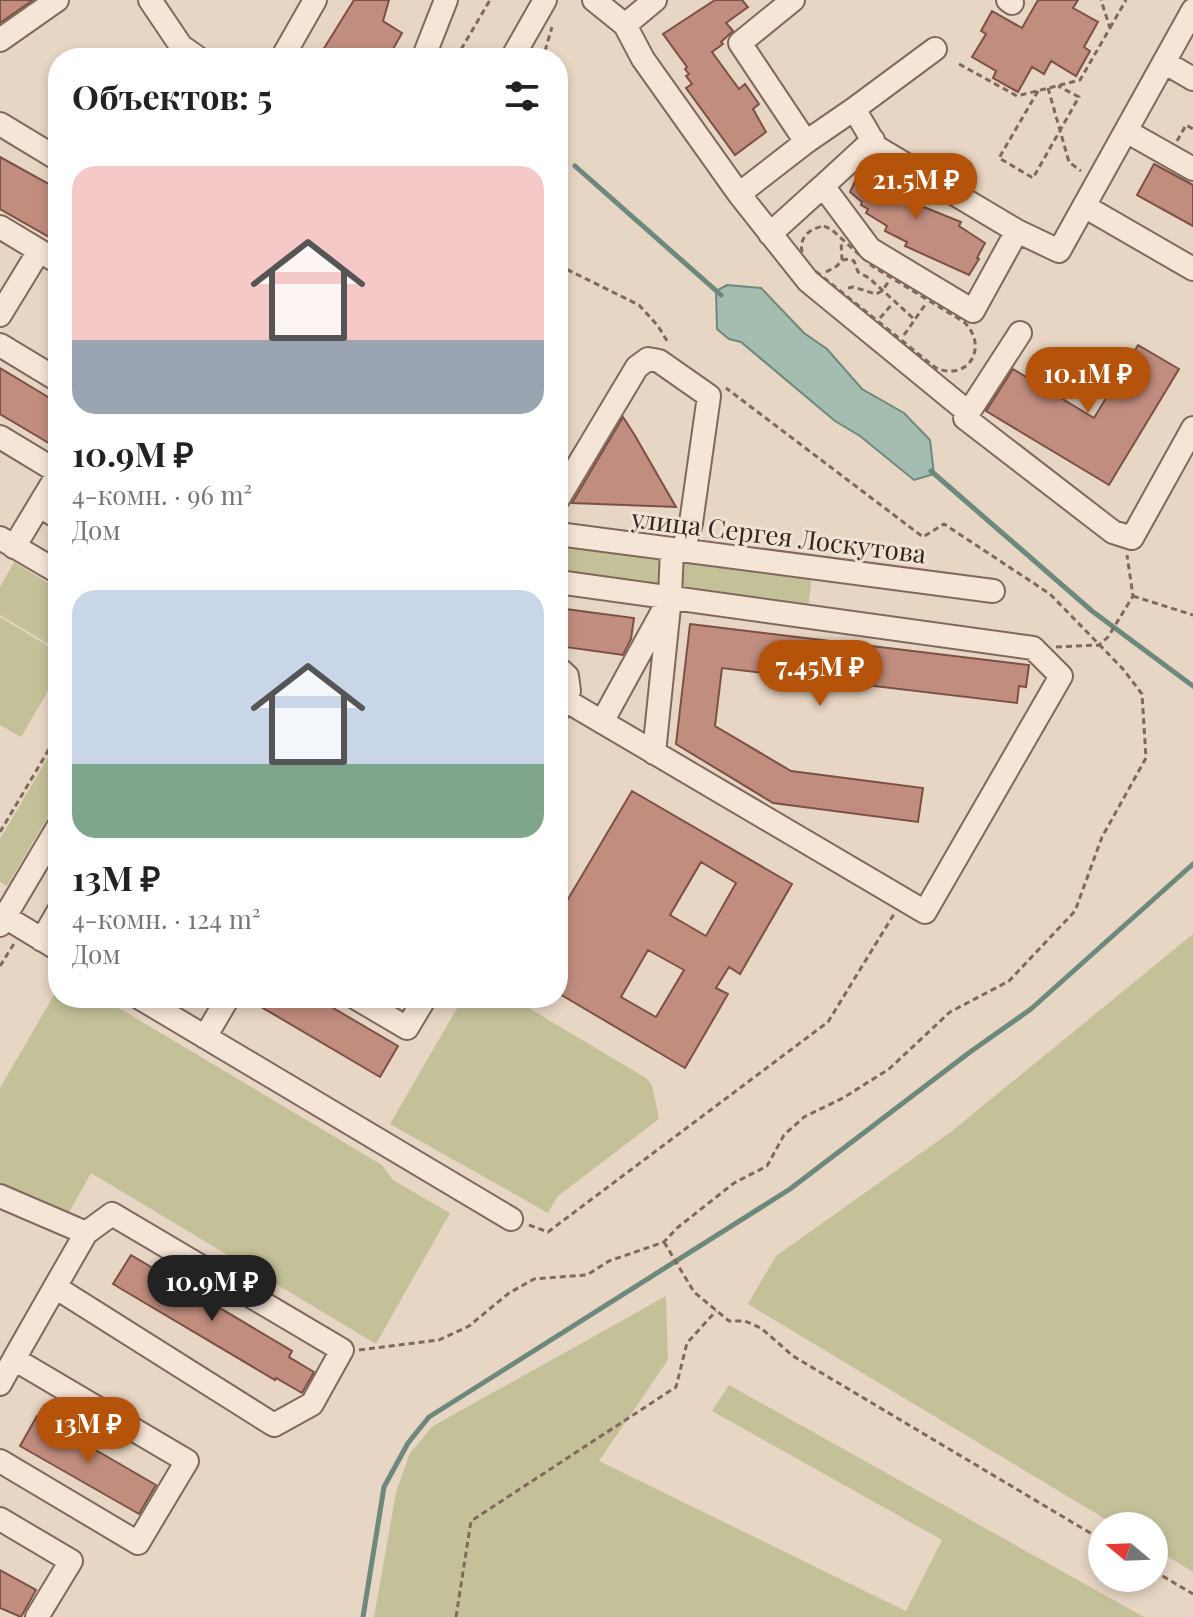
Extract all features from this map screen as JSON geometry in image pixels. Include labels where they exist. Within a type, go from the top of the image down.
[{"type":"street","points":[[150,0],[184,48]]},
{"type":"street","points":[[288,48],[315,0]]},
{"type":"street","points":[[431,48],[446,0]]},
{"type":"street","points":[[594,0],[625,25],[643,59],[770,234],[814,278],[969,413]]},
{"type":"street","points":[[625,25],[655,0]]},
{"type":"street","points":[[793,0],[740,43],[806,142]]},
{"type":"street","points":[[0,40],[53,1]]},
{"type":"street","points":[[517,48],[541,2]]},
{"type":"street","points":[[854,109],[876,147],[1017,231],[1059,251],[1193,10]]},
{"type":"street","points":[[739,194],[935,49]]},
{"type":"street","points":[[1164,62],[1193,79]]},
{"type":"street","points":[[0,124],[48,153]]},
{"type":"street","points":[[1126,131],[1193,169]]},
{"type":"street","points":[[770,234],[873,140]]},
{"type":"street","points":[[823,186],[845,229],[870,249],[973,311],[1017,231]]},
{"type":"street","points":[[1084,206],[1193,269]]},
{"type":"street","points":[[0,227],[48,256],[0,315]]},
{"type":"street","points":[[1020,333],[965,418],[1113,532],[1132,538],[1193,428]]},
{"type":"street","points":[[0,345],[48,374]]},
{"type":"street","points":[[568,482],[637,367],[648,359],[659,361],[709,396],[691,523],[678,550],[670,597],[654,753]]},
{"type":"street","points":[[0,437],[48,467]]},
{"type":"street","points":[[48,512],[7,542],[48,566]]},
{"type":"street","name":"улица Сергея Лоскутова","points":[[568,535],[993,591]]},
{"type":"street","points":[[568,583],[1033,648],[1061,676],[925,912],[602,722],[568,708]]},
{"type":"street","points":[[602,722],[670,597]]},
{"type":"street","points":[[48,845],[5,924],[48,944]]},
{"type":"street","points":[[157,1008],[511,1219]]},
{"type":"street","points":[[205,1037],[222,1008]]},
{"type":"street","points":[[373,1008],[407,1028],[419,1008]]},
{"type":"street","points":[[0,1196],[86,1233]]},
{"type":"street","points":[[0,1384],[55,1287],[86,1233],[112,1214],[342,1350],[312,1404],[274,1425],[55,1287]]},
{"type":"street","points":[[0,1461],[138,1543],[187,1461],[14,1359]]},
{"type":"street","points":[[0,1519],[71,1561],[37,1617]]},
{"type":"path","points":[[462,48],[490,0]]},
{"type":"path","points":[[1101,0],[1110,28]]},
{"type":"path","points":[[959,64],[1017,96],[1080,80],[1126,0]]},
{"type":"path","points":[[1038,91],[999,158],[1033,178],[1079,97],[1058,86]]},
{"type":"path","points":[[1048,88],[1069,162],[1098,181]]},
{"type":"path","points":[[824,226],[845,229],[872,266],[891,278],[973,330],[976,352],[969,363],[958,371],[947,372],[936,368],[841,292],[814,278],[802,256],[803,236],[812,228],[824,226]]},
{"type":"path","points":[[814,278],[842,260],[845,229]]},
{"type":"path","points":[[842,260],[854,261],[858,272],[869,278],[915,320]]},
{"type":"path","points":[[841,292],[853,287],[876,294],[891,278]]},
{"type":"path","points":[[901,339],[928,300]]},
{"type":"path","points":[[878,322],[894,303]]},
{"type":"path","points":[[1033,648],[1099,645],[1108,637],[1133,596],[1124,535]]},
{"type":"path","points":[[1133,596],[1193,615]]},
{"type":"path","points":[[0,832],[48,751]]},
{"type":"path","points":[[511,1219],[548,1232],[828,1022],[903,899]]},
{"type":"path","points":[[0,966],[5,924]]},
{"type":"path","points":[[664,1242],[694,1292],[729,1321],[745,1321],[761,1328],[793,1356],[1088,1532]]},
{"type":"path","points":[[456,1617],[471,1521],[676,1387],[687,1343],[716,1311]]},
{"type":"path","points":[[1168,1579],[1193,1594]]},
{"type":"shaded area","points":[[727,285],[761,288],[804,333],[827,349],[862,389],[904,413],[930,440],[934,474],[914,480],[860,436],[835,421],[741,342],[729,339],[717,329],[716,291]]},
{"type":"shaded area","points":[[568,545],[654,555],[662,560],[663,580],[652,589],[568,577]]},
{"type":"shaded area","points":[[690,560],[812,577],[808,608],[682,591],[676,582],[680,564]]},
{"type":"shaded area","points":[[14,562],[48,583],[48,644],[0,615],[0,587]]},
{"type":"shaded area","points":[[0,617],[48,646],[48,691],[21,737],[0,725]]},
{"type":"shaded area","points":[[48,757],[48,817],[7,886],[0,882],[0,839]]},
{"type":"shaded area","points":[[1193,934],[1193,1572],[1168,1557],[1168,1512],[1094,1512],[748,1304],[776,1256],[952,1131]]},
{"type":"shaded area","points":[[48,1005],[48,1008],[119,1008],[382,1165],[393,1180],[450,1213],[376,1344],[91,1173],[67,1216],[0,1186],[0,1088]]},
{"type":"shaded area","points":[[457,1008],[529,1008],[646,1078],[652,1085],[659,1119],[558,1196],[548,1213],[390,1124]]},
{"type":"shaded area","points":[[666,1296],[668,1360],[599,1461],[906,1611],[942,1540],[712,1411],[729,1385],[1088,1586],[1088,1592],[1099,1592],[1144,1617],[374,1617],[396,1492],[410,1453],[433,1426]]},
{"type":"building","points":[[0,0],[33,0],[0,23]]},
{"type":"building","points":[[354,0],[389,0],[383,21],[402,33],[394,48],[324,48]]},
{"type":"building","points":[[715,0],[742,0],[748,7],[726,23],[733,31],[712,52],[739,89],[745,84],[759,104],[753,109],[766,132],[735,155],[686,88],[692,84],[686,76],[689,74],[685,69],[687,67],[663,34]]},
{"type":"building","points":[[1038,0],[1078,0],[1073,8],[1098,22],[1084,47],[1090,51],[1076,76],[1051,61],[1044,74],[1032,67],[1018,92],[993,78],[996,71],[972,57],[986,34],[981,31],[992,11],[1022,28]]},
{"type":"building","points":[[0,157],[48,183],[48,236],[0,209]]},
{"type":"building","points":[[870,161],[878,165],[876,170],[912,187],[909,195],[916,198],[914,203],[961,222],[959,226],[985,243],[969,275],[905,246],[907,242],[885,231],[887,226],[866,213],[868,209],[850,192],[860,171]]},
{"type":"building","points":[[1154,164],[1193,185],[1193,226],[1137,195]]},
{"type":"building","points":[[1138,345],[1179,369],[1109,485],[986,411],[1013,369],[1094,418]]},
{"type":"building","points":[[0,368],[48,397],[48,443],[0,414]]},
{"type":"building","points":[[623,417],[634,434],[676,507],[572,503]]},
{"type":"building","points":[[568,609],[634,618],[631,639],[623,655],[568,647]]},
{"type":"building","points":[[690,624],[1029,665],[1026,687],[1019,686],[1017,703],[722,668],[715,726],[791,771],[923,788],[918,822],[773,803],[676,744]]},
{"type":"building","points":[[632,791],[792,884],[740,974],[729,967],[716,988],[728,994],[685,1068],[568,999],[568,899]],"holes":[[[701,862],[736,883],[706,936],[670,915]],[[648,950],[684,970],[656,1017],[621,997]]]},
{"type":"building","points":[[263,1008],[333,1008],[398,1046],[380,1077]]},
{"type":"building","points":[[131,1255],[292,1351],[289,1357],[314,1372],[302,1393],[113,1284]]},
{"type":"building","points":[[37,1416],[156,1485],[139,1514],[20,1446]]},
{"type":"building","points":[[0,1570],[36,1590],[21,1617],[0,1608]]},
{"type":"waterway","points":[[575,166],[721,295]]},
{"type":"waterway","points":[[931,471],[1092,611],[1193,686]]},
{"type":"waterway","points":[[363,1617],[384,1487],[408,1443],[429,1417],[790,1189],[1031,1009],[1193,864]]}]
